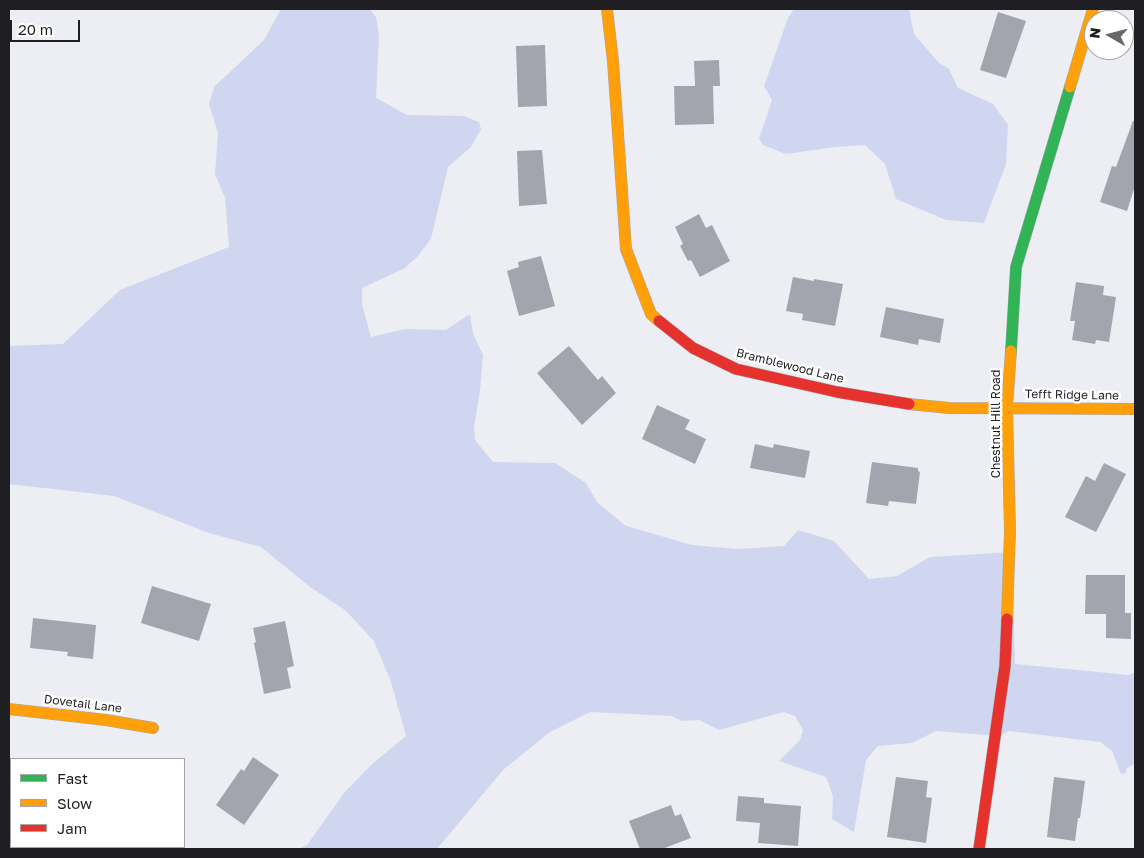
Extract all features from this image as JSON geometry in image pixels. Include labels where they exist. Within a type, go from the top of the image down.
[{"type":"street","name":"Bramblewood Lane","points":[[607,9],[613,62],[626,249],[651,314],[693,348],[736,369],[895,403],[949,408],[1007,408]]},
{"type":"street","name":"Chestnut Hill Road","points":[[979,849],[1005,666],[1010,531],[1007,408],[1016,267],[1093,9]]},
{"type":"street","name":"Tefft Ridge Lane","points":[[1007,408],[1135,409]]},
{"type":"street","name":"Dovetail Lane","points":[[9,709],[106,720],[153,728]]},
{"type":"shaded area","points":[[281,9],[369,9],[376,17],[379,36],[376,98],[407,115],[464,116],[479,122],[481,129],[471,147],[448,167],[431,239],[417,257],[405,268],[362,288],[362,304],[371,337],[405,329],[446,330],[470,314],[473,334],[483,355],[474,427],[475,440],[493,462],[555,463],[586,483],[597,502],[626,526],[692,545],[738,549],[784,546],[798,530],[834,541],[869,579],[897,576],[930,557],[1012,552],[1015,664],[1129,675],[1135,672],[1135,763],[1126,769],[1126,773],[1121,774],[1112,751],[1100,742],[1009,731],[1000,736],[936,731],[912,743],[878,746],[866,760],[854,832],[832,819],[833,796],[826,777],[779,761],[800,740],[803,730],[795,716],[784,712],[719,730],[699,720],[682,721],[672,716],[590,712],[550,732],[503,770],[437,849],[298,849],[307,845],[344,793],[371,765],[406,736],[391,682],[374,641],[345,610],[310,587],[261,547],[209,533],[114,496],[9,484],[9,346],[63,344],[120,290],[229,247],[225,198],[215,174],[218,133],[209,104],[214,87],[264,40]]},
{"type":"shaded area","points":[[794,9],[909,9],[914,34],[939,63],[949,69],[958,88],[993,104],[1008,125],[1006,164],[984,223],[946,220],[896,199],[885,164],[865,145],[786,154],[763,145],[759,139],[772,100],[764,86],[788,18]]},
{"type":"building","points":[[998,12],[1026,21],[1006,78],[980,70]]},
{"type":"building","points":[[545,45],[547,106],[518,107],[516,46]]},
{"type":"building","points":[[719,60],[720,86],[713,86],[714,124],[675,125],[674,86],[695,86],[694,61]]},
{"type":"building","points":[[1133,121],[1135,121],[1135,186],[1127,211],[1100,202],[1112,166],[1116,167]]},
{"type":"building","points":[[542,150],[547,204],[519,206],[517,151]]},
{"type":"building","points":[[699,214],[706,228],[712,225],[730,261],[700,277],[691,260],[688,261],[680,246],[683,244],[675,227]]},
{"type":"building","points":[[541,256],[555,306],[519,316],[507,271],[519,267],[518,262]]},
{"type":"building","points":[[793,277],[843,284],[835,326],[802,320],[803,314],[786,311]]},
{"type":"building","points":[[1076,282],[1104,286],[1103,295],[1116,297],[1109,342],[1096,340],[1095,344],[1072,340],[1075,321],[1070,321]]},
{"type":"building","points":[[886,307],[944,319],[940,343],[919,339],[918,345],[880,337]]},
{"type":"building","points":[[569,346],[598,380],[602,376],[616,393],[582,425],[537,373]]},
{"type":"building","points":[[657,405],[690,420],[685,429],[706,439],[695,464],[642,439]]},
{"type":"building","points":[[755,444],[773,448],[774,444],[810,451],[805,478],[750,468]]},
{"type":"building","points":[[872,462],[918,468],[920,472],[916,504],[889,501],[888,506],[866,503]]},
{"type":"building","points":[[1104,463],[1126,474],[1096,532],[1065,517],[1086,476],[1095,481]]},
{"type":"building","points":[[1086,575],[1125,575],[1125,613],[1131,613],[1131,639],[1106,638],[1106,614],[1085,614]]},
{"type":"building","points":[[152,586],[211,604],[199,641],[141,623]]},
{"type":"building","points":[[33,618],[96,625],[93,659],[67,656],[68,652],[30,648]]},
{"type":"building","points":[[285,621],[294,666],[287,668],[291,688],[264,694],[253,628]]},
{"type":"building","points":[[253,757],[279,775],[244,825],[216,805],[241,769],[244,771]]},
{"type":"building","points":[[896,777],[928,781],[926,797],[932,798],[926,843],[887,837]]},
{"type":"building","points":[[1054,777],[1085,781],[1075,841],[1047,837]]},
{"type":"building","points":[[738,796],[764,798],[764,803],[801,806],[798,846],[758,843],[760,823],[736,821]]},
{"type":"building","points":[[671,805],[675,816],[681,814],[691,838],[662,849],[640,849],[629,821]]},
{"type":"traffic: fast","points":[[1011,351],[1016,267],[1070,87]]},
{"type":"traffic: slow","points":[[607,9],[613,61],[626,249],[651,314],[659,321]]},
{"type":"traffic: slow","points":[[1070,87],[1093,9]]},
{"type":"traffic: slow","points":[[1007,619],[1010,531],[1007,407],[1011,351]]},
{"type":"traffic: slow","points":[[909,404],[949,408],[1135,409]]},
{"type":"traffic: slow","points":[[9,709],[106,720],[153,728]]},
{"type":"traffic: jam","points":[[659,321],[693,348],[736,369],[837,392],[909,404]]},
{"type":"traffic: jam","points":[[979,849],[1005,666],[1007,619]]}]
